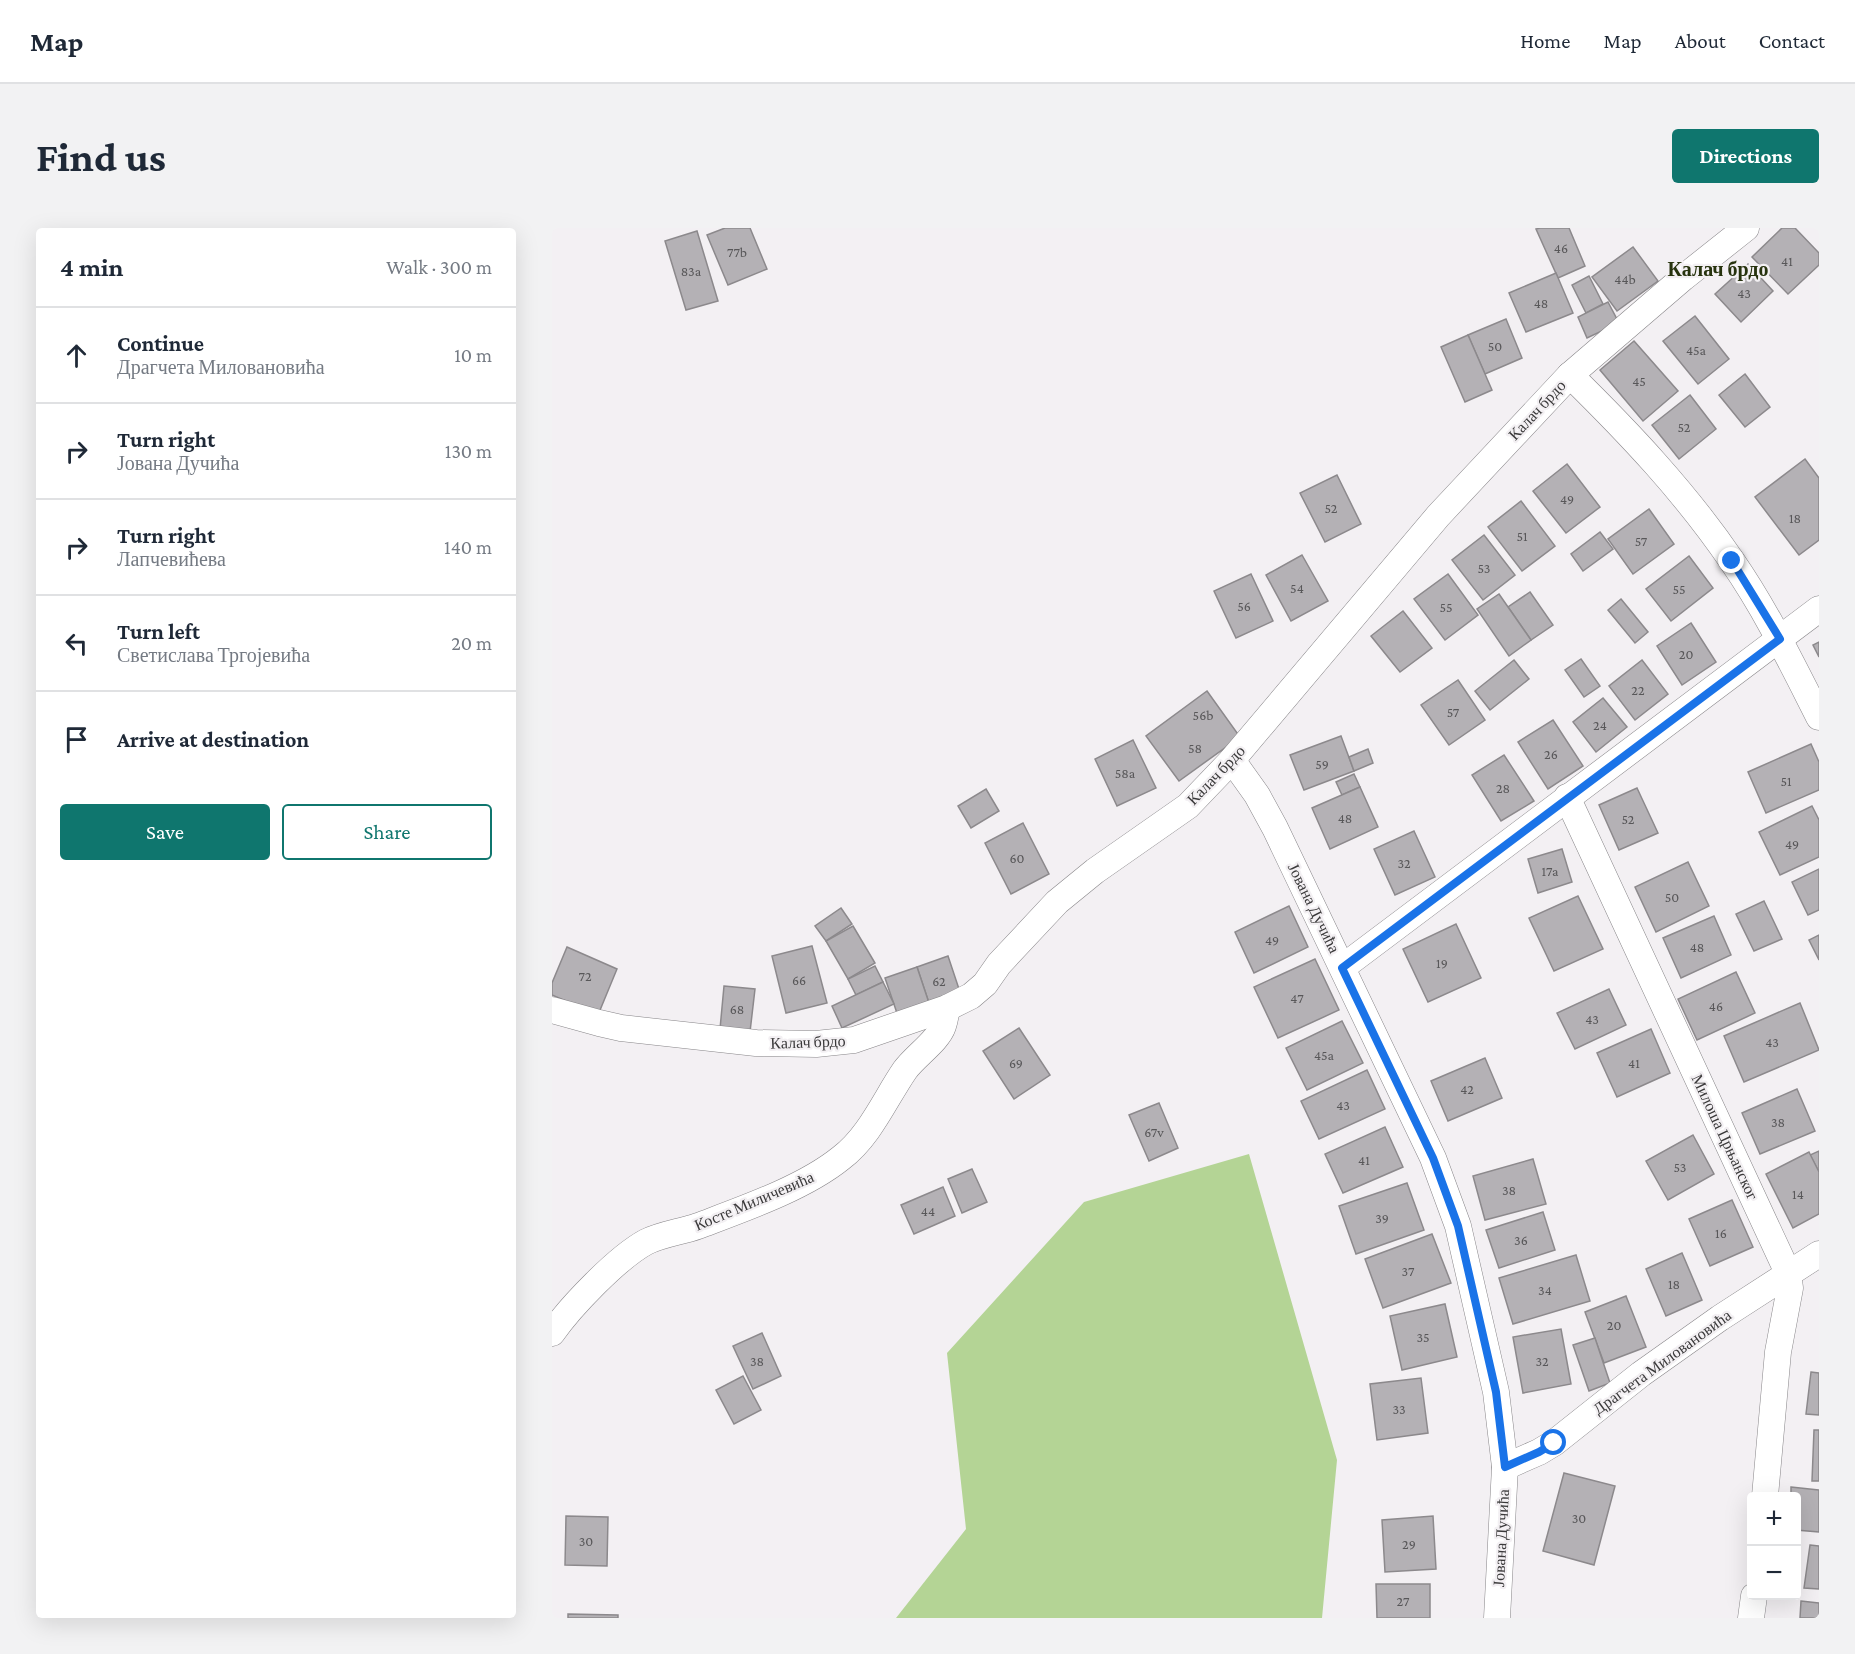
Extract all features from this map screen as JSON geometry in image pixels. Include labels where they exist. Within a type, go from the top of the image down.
[{"type":"street","name":"Калач брдо","points":[[552,1010],[621,1028],[756,1043],[816,1044],[854,1040],[946,1008],[971,996],[985,984],[999,964],[1057,902],[1095,871],[1188,806],[1232,760],[1453,500],[1570,375],[1683,278],[1746,228]]},
{"type":"street","points":[[1570,375],[1628,432],[1671,480],[1732,561],[1780,639],[1819,717]]},
{"type":"street","points":[[1342,968],[1819,609]]},
{"type":"street","name":"Јована Дучића","points":[[1232,760],[1257,795],[1275,828],[1433,1158],[1458,1226],[1496,1392],[1505,1467],[1497,1618]]},
{"type":"street","name":"Милоша Црњанског","points":[[1567,797],[1788,1273],[1790,1288],[1778,1353],[1765,1492]]},
{"type":"street","name":"Косте Миличевића","points":[[552,1334],[595,1285],[632,1250],[649,1240],[696,1227],[748,1206],[820,1173],[843,1157],[857,1144],[874,1120],[909,1063],[943,1027],[946,1008]]},
{"type":"street","name":"Драгчета Миловановића","points":[[1505,1467],[1554,1443],[1641,1374],[1720,1318],[1819,1254]]},
{"type":"street","points":[[1751,1618],[1753,1600]]},
{"type":"green space","points":[[1249,1154],[1337,1460],[1322,1618],[896,1618],[966,1529],[947,1353],[1084,1202]]},
{"type":"building","points":[[725,228],[750,228],[767,269],[728,285],[707,235]]},
{"type":"building","points":[[1569,228],[1585,266],[1558,278],[1536,229]]},
{"type":"building","points":[[1782,228],[1795,228],[1819,253],[1819,265],[1788,294],[1752,257]]},
{"type":"building","points":[[697,231],[718,301],[686,310],[665,241]]},
{"type":"building","points":[[1633,247],[1658,281],[1617,311],[1592,277]]},
{"type":"building","points":[[1748,264],[1773,291],[1741,322],[1715,294]]},
{"type":"building","points":[[1556,273],[1573,313],[1526,332],[1509,293]]},
{"type":"building","points":[[1589,276],[1603,304],[1586,313],[1572,285]]},
{"type":"building","points":[[1608,302],[1619,323],[1587,338],[1578,317]]},
{"type":"building","points":[[1695,316],[1729,359],[1698,384],[1663,341]]},
{"type":"building","points":[[1506,319],[1522,358],[1485,374],[1468,335]]},
{"type":"building","points":[[1468,335],[1492,390],[1465,402],[1441,347]]},
{"type":"building","points":[[1634,341],[1678,391],[1643,421],[1600,370]]},
{"type":"building","points":[[1745,374],[1770,407],[1745,427],[1719,395]]},
{"type":"building","points":[[1690,395],[1716,429],[1679,459],[1652,425]]},
{"type":"building","points":[[1805,459],[1819,478],[1819,540],[1799,555],[1755,497]]},
{"type":"building","points":[[1567,464],[1600,507],[1566,533],[1533,491]]},
{"type":"building","points":[[1337,475],[1361,524],[1325,542],[1300,493]]},
{"type":"building","points":[[1521,501],[1555,546],[1522,571],[1488,527]]},
{"type":"building","points":[[1649,509],[1674,544],[1633,574],[1608,539]]},
{"type":"building","points":[[1600,532],[1613,549],[1583,571],[1571,554]]},
{"type":"building","points":[[1484,535],[1515,575],[1483,600],[1452,560]]},
{"type":"building","points":[[1302,555],[1328,601],[1291,621],[1266,575]]},
{"type":"building","points":[[1689,556],[1713,588],[1671,621],[1646,589]]},
{"type":"building","points":[[1251,574],[1273,621],[1236,638],[1214,591]]},
{"type":"building","points":[[1448,574],[1478,615],[1445,640],[1414,599]]},
{"type":"building","points":[[1530,592],[1553,625],[1531,640],[1508,607]]},
{"type":"building","points":[[1499,594],[1531,640],[1509,656],[1477,609]]},
{"type":"building","points":[[1621,599],[1648,632],[1635,643],[1608,610]]},
{"type":"building","points":[[1403,611],[1432,648],[1400,672],[1371,636]]},
{"type":"building","points":[[1691,623],[1716,662],[1682,685],[1657,646]]},
{"type":"building","points":[[1819,642],[1819,657],[1813,645]]},
{"type":"building","points":[[1581,659],[1600,686],[1584,697],[1565,670]]},
{"type":"building","points":[[1514,660],[1529,679],[1490,710],[1475,691]]},
{"type":"building","points":[[1642,660],[1668,694],[1635,720],[1609,686]]},
{"type":"building","points":[[1458,680],[1485,720],[1449,745],[1421,705]]},
{"type":"building","points":[[1207,691],[1240,737],[1179,781],[1146,736]]},
{"type":"building","points":[[1603,698],[1627,727],[1596,752],[1573,722]]},
{"type":"building","points":[[1553,720],[1583,766],[1548,789],[1518,742]]},
{"type":"building","points":[[1341,736],[1354,771],[1304,790],[1290,755]]},
{"type":"building","points":[[1133,740],[1156,788],[1117,806],[1095,759]]},
{"type":"building","points":[[1811,744],[1819,762],[1819,790],[1766,813],[1748,772]]},
{"type":"building","points":[[1368,749],[1373,763],[1354,771],[1349,757]]},
{"type":"building","points":[[1504,755],[1534,801],[1501,821],[1472,775]]},
{"type":"building","points":[[1354,774],[1360,787],[1342,795],[1336,782]]},
{"type":"building","points":[[1360,787],[1378,827],[1330,849],[1312,808]]},
{"type":"building","points":[[1637,788],[1658,833],[1619,850],[1599,805]]},
{"type":"building","points":[[986,789],[999,811],[971,828],[958,806]]},
{"type":"building","points":[[1812,806],[1819,820],[1819,857],[1780,875],[1759,832]]},
{"type":"building","points":[[1023,823],[1049,874],[1011,894],[985,843]]},
{"type":"building","points":[[1414,831],[1435,877],[1395,895],[1374,849]]},
{"type":"building","points":[[1562,849],[1572,882],[1538,893],[1528,859]]},
{"type":"building","points":[[1688,862],[1709,906],[1656,932],[1635,887]]},
{"type":"building","points":[[1819,869],[1819,910],[1808,915],[1792,882]]},
{"type":"building","points":[[1578,896],[1603,949],[1554,971],[1529,918]]},
{"type":"building","points":[[1764,901],[1782,939],[1754,951],[1736,914]]},
{"type":"building","points":[[1289,906],[1308,947],[1254,973],[1235,932]]},
{"type":"building","points":[[841,908],[852,924],[826,941],[815,926]]},
{"type":"building","points":[[1714,916],[1731,955],[1681,978],[1663,938]]},
{"type":"building","points":[[1456,924],[1481,978],[1428,1002],[1403,949]]},
{"type":"building","points":[[853,926],[875,963],[848,979],[826,941]]},
{"type":"building","points":[[1819,935],[1819,960],[1809,940]]},
{"type":"building","points":[[812,946],[827,1003],[786,1013],[772,956]]},
{"type":"building","points":[[567,947],[617,969],[598,1015],[552,995],[552,983]]},
{"type":"building","points":[[948,956],[961,995],[930,1006],[917,967]]},
{"type":"building","points":[[1315,959],[1339,1010],[1278,1038],[1254,987]]},
{"type":"building","points":[[875,966],[883,982],[856,995],[848,979]]},
{"type":"building","points":[[917,967],[930,1006],[898,1016],[885,978]]},
{"type":"building","points":[[1736,972],[1755,1013],[1697,1040],[1678,999]]},
{"type":"building","points":[[883,982],[894,1004],[842,1028],[832,1006]]},
{"type":"building","points":[[724,986],[755,989],[750,1032],[720,1029]]},
{"type":"building","points":[[1609,989],[1626,1025],[1575,1049],[1557,1013]]},
{"type":"building","points":[[1800,1003],[1819,1050],[1744,1082],[1724,1036]]},
{"type":"building","points":[[1342,1021],[1363,1063],[1307,1090],[1286,1048]]},
{"type":"building","points":[[1019,1028],[1050,1075],[1014,1099],[983,1051]]},
{"type":"building","points":[[1651,1029],[1670,1073],[1617,1097],[1597,1053]]},
{"type":"building","points":[[1485,1058],[1502,1098],[1448,1121],[1431,1081]]},
{"type":"building","points":[[1367,1070],[1385,1109],[1319,1139],[1301,1101]]},
{"type":"building","points":[[1797,1089],[1815,1131],[1760,1154],[1742,1113]]},
{"type":"building","points":[[1159,1103],[1178,1148],[1149,1161],[1129,1115]]},
{"type":"building","points":[[1385,1127],[1403,1167],[1343,1193],[1325,1154]]},
{"type":"building","points":[[1693,1135],[1714,1174],[1668,1200],[1646,1161]]},
{"type":"building","points":[[1819,1151],[1819,1172],[1810,1155]]},
{"type":"building","points":[[1809,1152],[1819,1172],[1819,1214],[1793,1228],[1766,1174]]},
{"type":"building","points":[[1533,1159],[1546,1204],[1485,1220],[1473,1176]]},
{"type":"building","points":[[972,1169],[987,1202],[962,1213],[948,1179]]},
{"type":"building","points":[[1407,1183],[1424,1230],[1356,1254],[1339,1206]]},
{"type":"building","points":[[943,1187],[955,1216],[914,1234],[901,1205]]},
{"type":"building","points":[[1732,1200],[1753,1247],[1710,1266],[1689,1219]]},
{"type":"building","points":[[1543,1212],[1555,1250],[1499,1268],[1486,1230]]},
{"type":"building","points":[[1432,1234],[1451,1283],[1383,1308],[1365,1259]]},
{"type":"building","points":[[1682,1253],[1702,1300],[1666,1316],[1646,1269]]},
{"type":"building","points":[[1576,1255],[1590,1301],[1513,1324],[1499,1278]]},
{"type":"building","points":[[1626,1296],[1646,1347],[1604,1363],[1585,1312]]},
{"type":"building","points":[[1445,1304],[1457,1357],[1402,1370],[1390,1316]]},
{"type":"building","points":[[1561,1329],[1571,1384],[1523,1393],[1513,1337]]},
{"type":"building","points":[[762,1333],[781,1376],[753,1389],[733,1346]]},
{"type":"building","points":[[1595,1338],[1610,1383],[1589,1391],[1573,1345]]},
{"type":"building","points":[[1811,1372],[1819,1373],[1819,1415],[1806,1414]]},
{"type":"building","points":[[743,1376],[761,1410],[734,1424],[716,1390]]},
{"type":"building","points":[[1421,1378],[1428,1433],[1377,1440],[1370,1384]]},
{"type":"building","points":[[1814,1430],[1819,1430],[1819,1481],[1812,1481]]},
{"type":"building","points":[[1564,1473],[1615,1486],[1594,1565],[1543,1551]]},
{"type":"building","points":[[1791,1487],[1819,1490],[1819,1532],[1801,1530],[1801,1492],[1791,1492]]},
{"type":"building","points":[[566,1516],[608,1517],[607,1566],[565,1565]]},
{"type":"building","points":[[1433,1516],[1436,1569],[1385,1572],[1382,1520]]},
{"type":"building","points":[[1810,1545],[1819,1546],[1819,1589],[1804,1588]]},
{"type":"building","points":[[1376,1584],[1430,1584],[1430,1618],[1377,1618]]},
{"type":"building","points":[[1801,1601],[1819,1603],[1819,1618],[1800,1618]]},
{"type":"building","points":[[568,1614],[618,1615],[618,1618],[568,1618]]},
{"type":"district","name":"Калач брдо","points":[[1718,269]]},
{"type":"route","points":[[1554,1443],[1505,1467],[1496,1392],[1458,1226],[1433,1158],[1342,968],[1780,639],[1732,561]]}]
